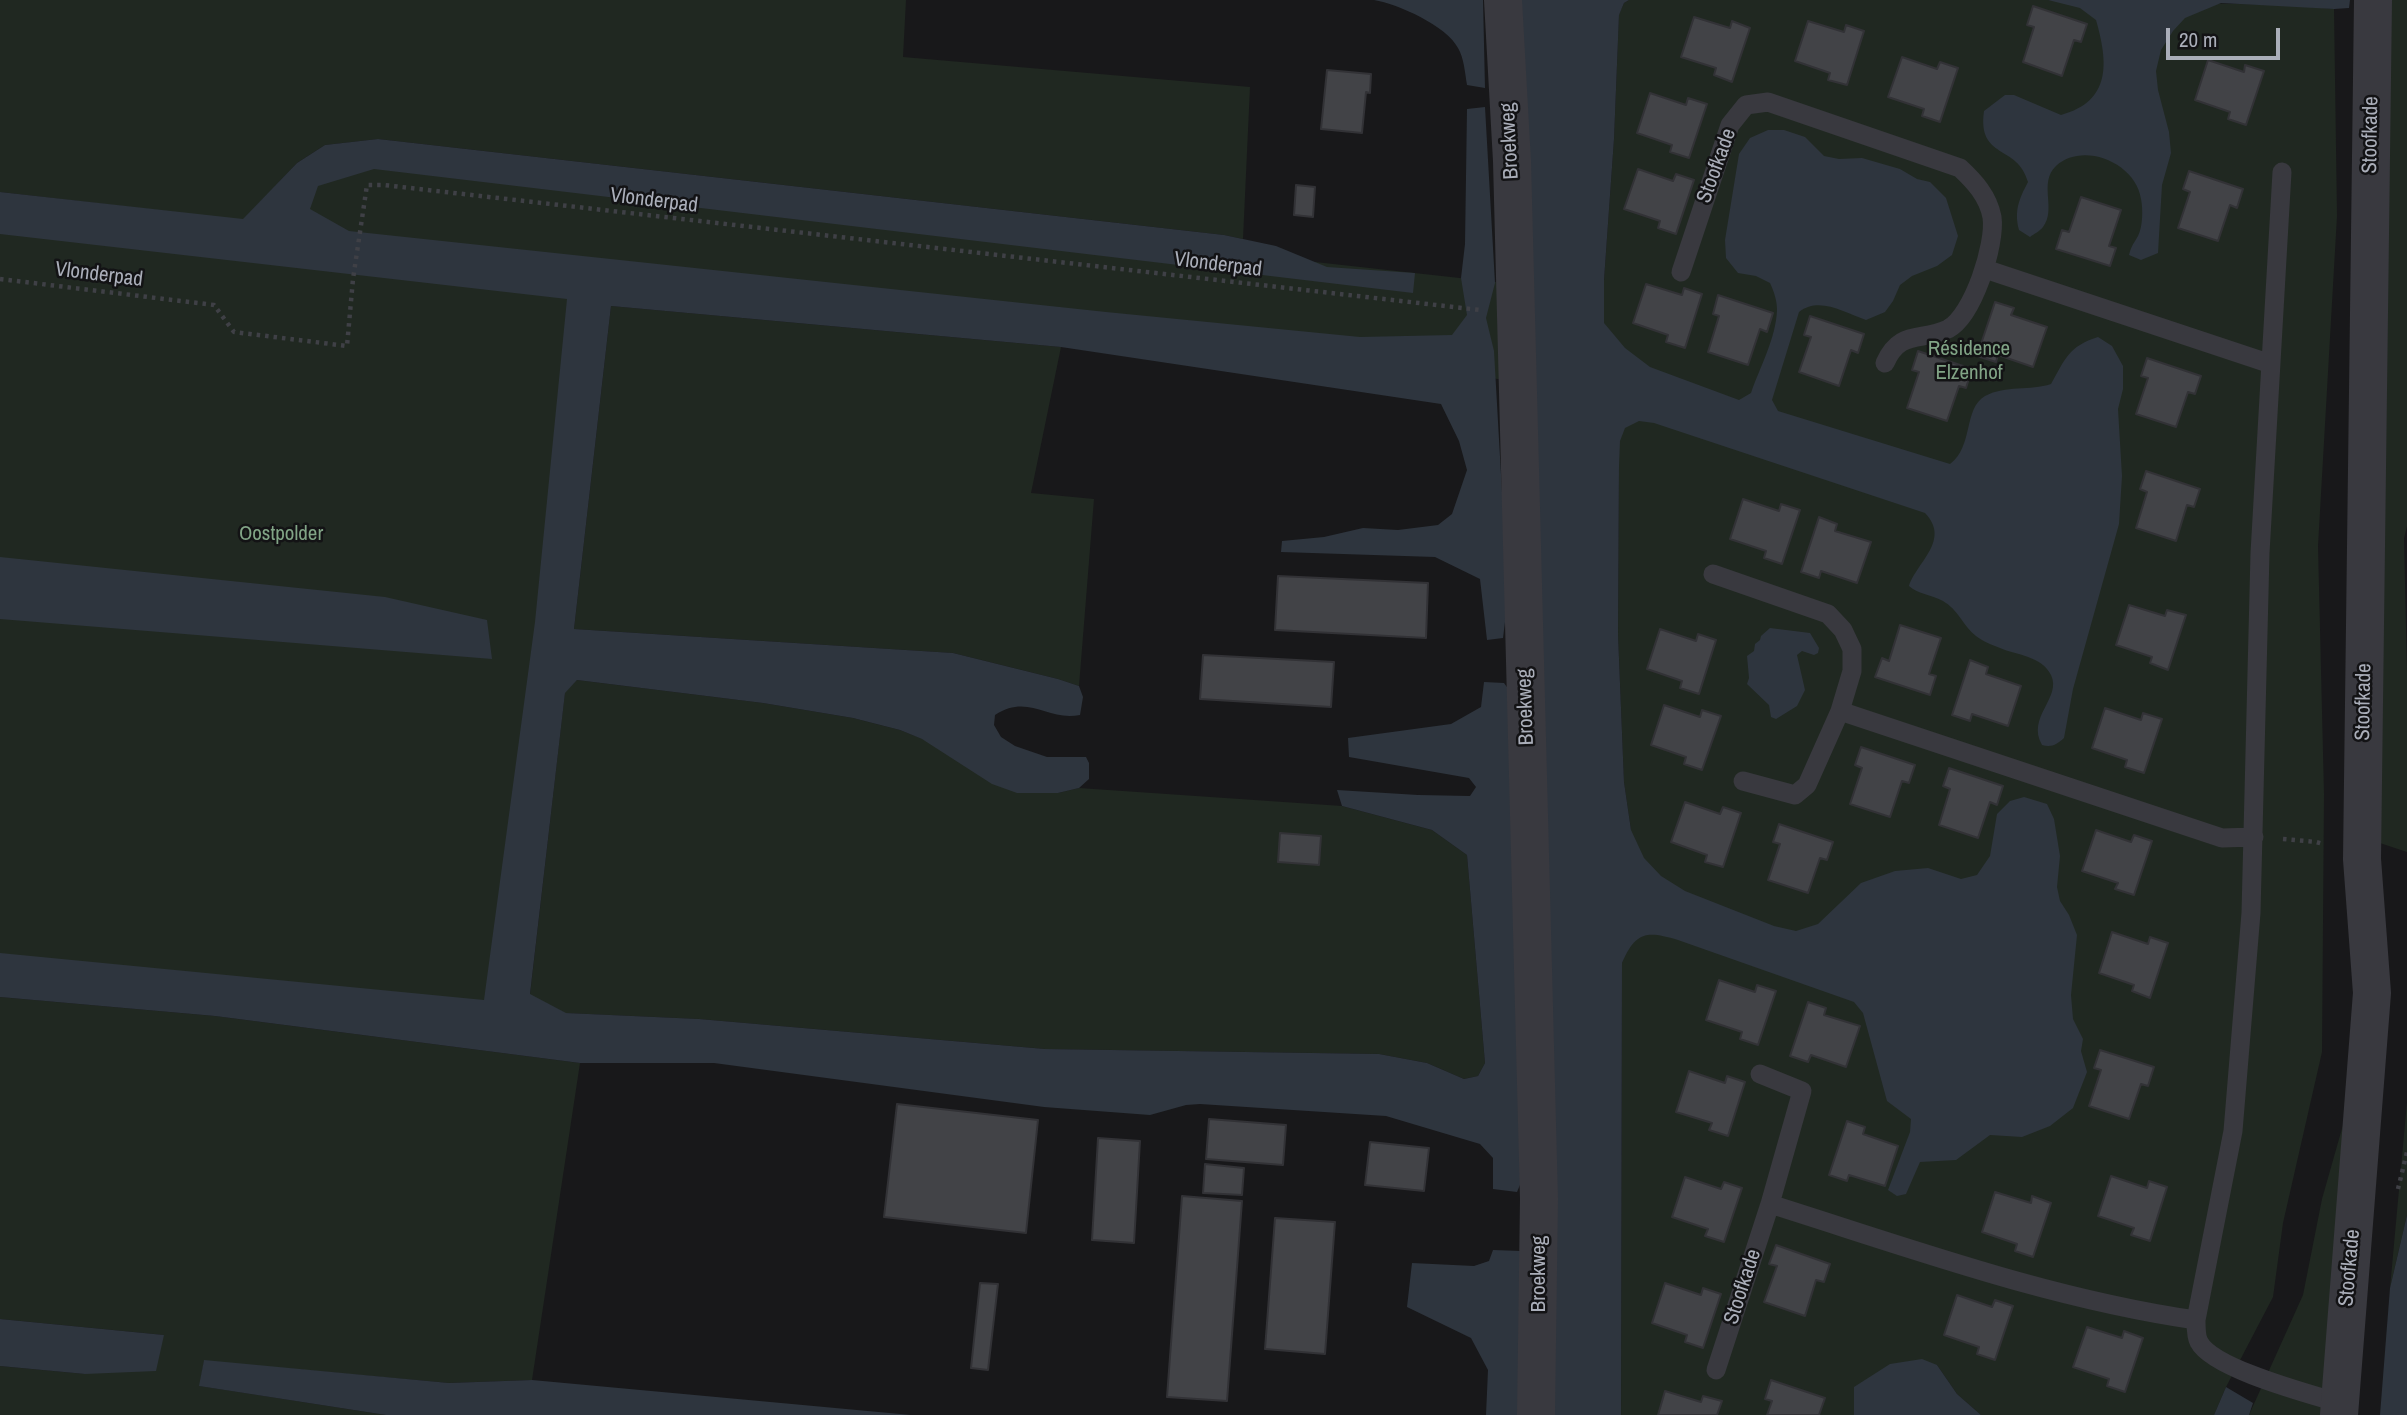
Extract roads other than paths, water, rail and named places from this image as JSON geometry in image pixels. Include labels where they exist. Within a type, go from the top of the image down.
[{"type":"street","name":"Broekweg","points":[[1503,0],[1512,161],[1539,1199],[1536,1415]]},
{"type":"street","name":"Stoofkade","points":[[2339,1409],[2372,993],[2362,859],[2373,0]]},
{"type":"lane","name":"Stoofkade","points":[[1681,272],[1730,125],[1746,105],[1768,102],[1960,168],[1979,185],[1992,216],[1991,245],[1985,269],[1965,313],[1949,328],[1907,338],[1891,349],[1885,363]]},
{"type":"lane","points":[[1770,1204],[2035,1286],[2142,1312],[2196,1320],[2233,1131],[2252,913],[2260,553],[2281,172]]},
{"type":"lane","points":[[1985,269],[2271,364]]},
{"type":"lane","points":[[1713,574],[1828,614],[1843,630],[1852,649],[1852,671],[1839,711],[1807,785],[1795,795],[1742,781]]},
{"type":"lane","points":[[1839,711],[2222,838],[2254,837]]},
{"type":"lane","name":"Stoofkade","points":[[1716,1370],[1770,1204],[1802,1091],[1760,1074]]},
{"type":"lane","name":"Stoofkade","points":[[2196,1320],[2199,1342],[2213,1355],[2273,1383],[2339,1409]]},
{"type":"park label","name":"Résidence Elzenhof","points":[[1969,361]]},
{"type":"park label","name":"Oostpolder","points":[[281,534]]}]
